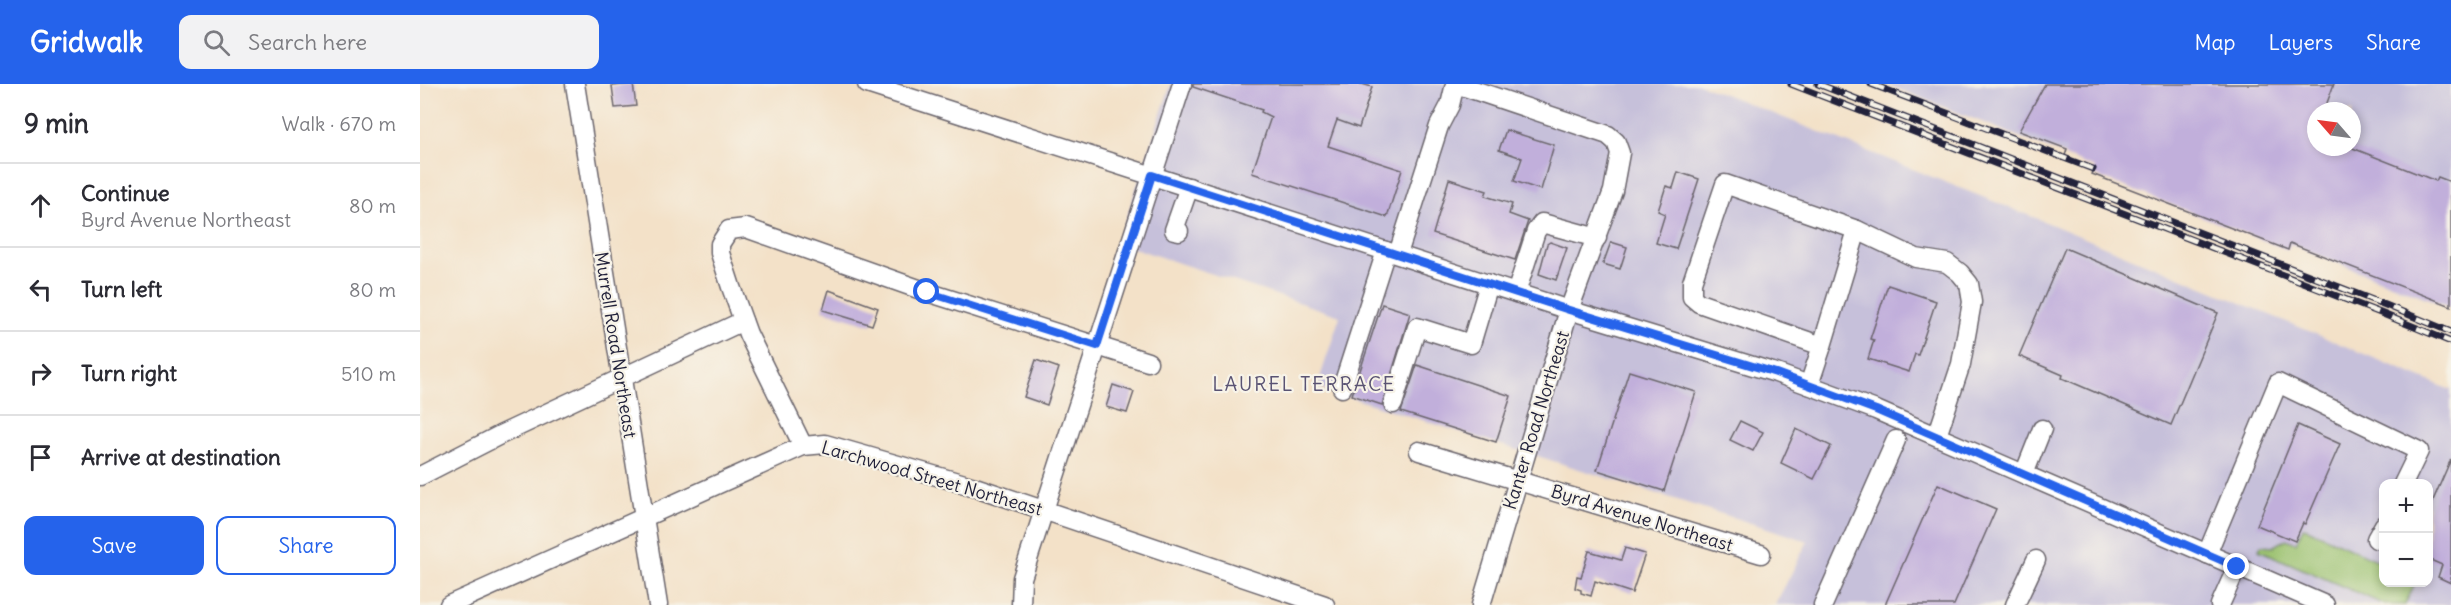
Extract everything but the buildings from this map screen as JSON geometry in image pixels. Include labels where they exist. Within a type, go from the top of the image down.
[{"type":"street","name":"Murrell Road Northeast","points":[[575,84],[658,605]]},
{"type":"street","points":[[867,84],[1809,385],[1937,436],[2325,605]]},
{"type":"street","points":[[1021,605],[1022,578],[1182,84]]},
{"type":"street","points":[[1342,388],[1456,84]]},
{"type":"street","name":"Kanter Road Northeast","points":[[1456,84],[1608,135],[1616,142],[1620,159],[1613,191],[1569,310],[1480,605]]},
{"type":"street","points":[[1822,346],[1699,303],[1692,297],[1692,282],[1725,184],[1857,230],[1916,258],[1947,263],[1960,273],[1969,284],[1972,302],[1961,364],[1937,436]]},
{"type":"street","points":[[1179,231],[1174,230],[1189,187]]},
{"type":"street","points":[[1516,293],[1536,231],[1542,223],[1597,238]]},
{"type":"street","points":[[803,446],[743,321],[720,253],[720,244],[729,230],[746,228],[927,292],[1148,362]]},
{"type":"street","points":[[1809,385],[1857,230]]},
{"type":"street","points":[[1393,404],[1417,327],[1471,344],[1489,284]]},
{"type":"street","points":[[420,476],[500,435],[743,321]]},
{"type":"street","points":[[2207,554],[2278,383],[2419,451],[2405,479]]},
{"type":"street","points":[[2024,474],[2042,429]]},
{"type":"street","points":[[1823,605],[1896,440]]},
{"type":"street","name":"Larchwood Street Northeast","points":[[449,605],[803,446],[825,444],[1044,509],[1325,605]]},
{"type":"street","name":"Byrd Avenue Northeast","points":[[1419,452],[1761,554]]},
{"type":"street","points":[[2015,605],[2036,560]]},
{"type":"street","points":[[2220,605],[2237,567]]},
{"type":"shaded area","points":[[1171,84],[1699,84],[2053,225],[2451,390],[2451,605],[1775,605],[1808,541],[1317,387],[1340,316],[1118,243]]},
{"type":"shaded area","points":[[1886,84],[2451,84],[2451,308]]},
{"type":"green space","points":[[2303,527],[2379,561],[2379,587],[2413,587],[2405,605],[2385,605],[2259,550],[2261,545],[2274,546],[2286,539],[2296,543]]},
{"type":"railway","points":[[1791,84],[2451,342]]},
{"type":"railway","points":[[1818,84],[2451,332]]},
{"type":"railway","points":[[1871,84],[2093,169]]},
{"type":"district","name":"LAUREL TERRACE","points":[[1304,383]]},
{"type":"route","points":[[927,292],[1097,346],[1152,175],[1569,310],[1822,388],[2237,567]]}]
